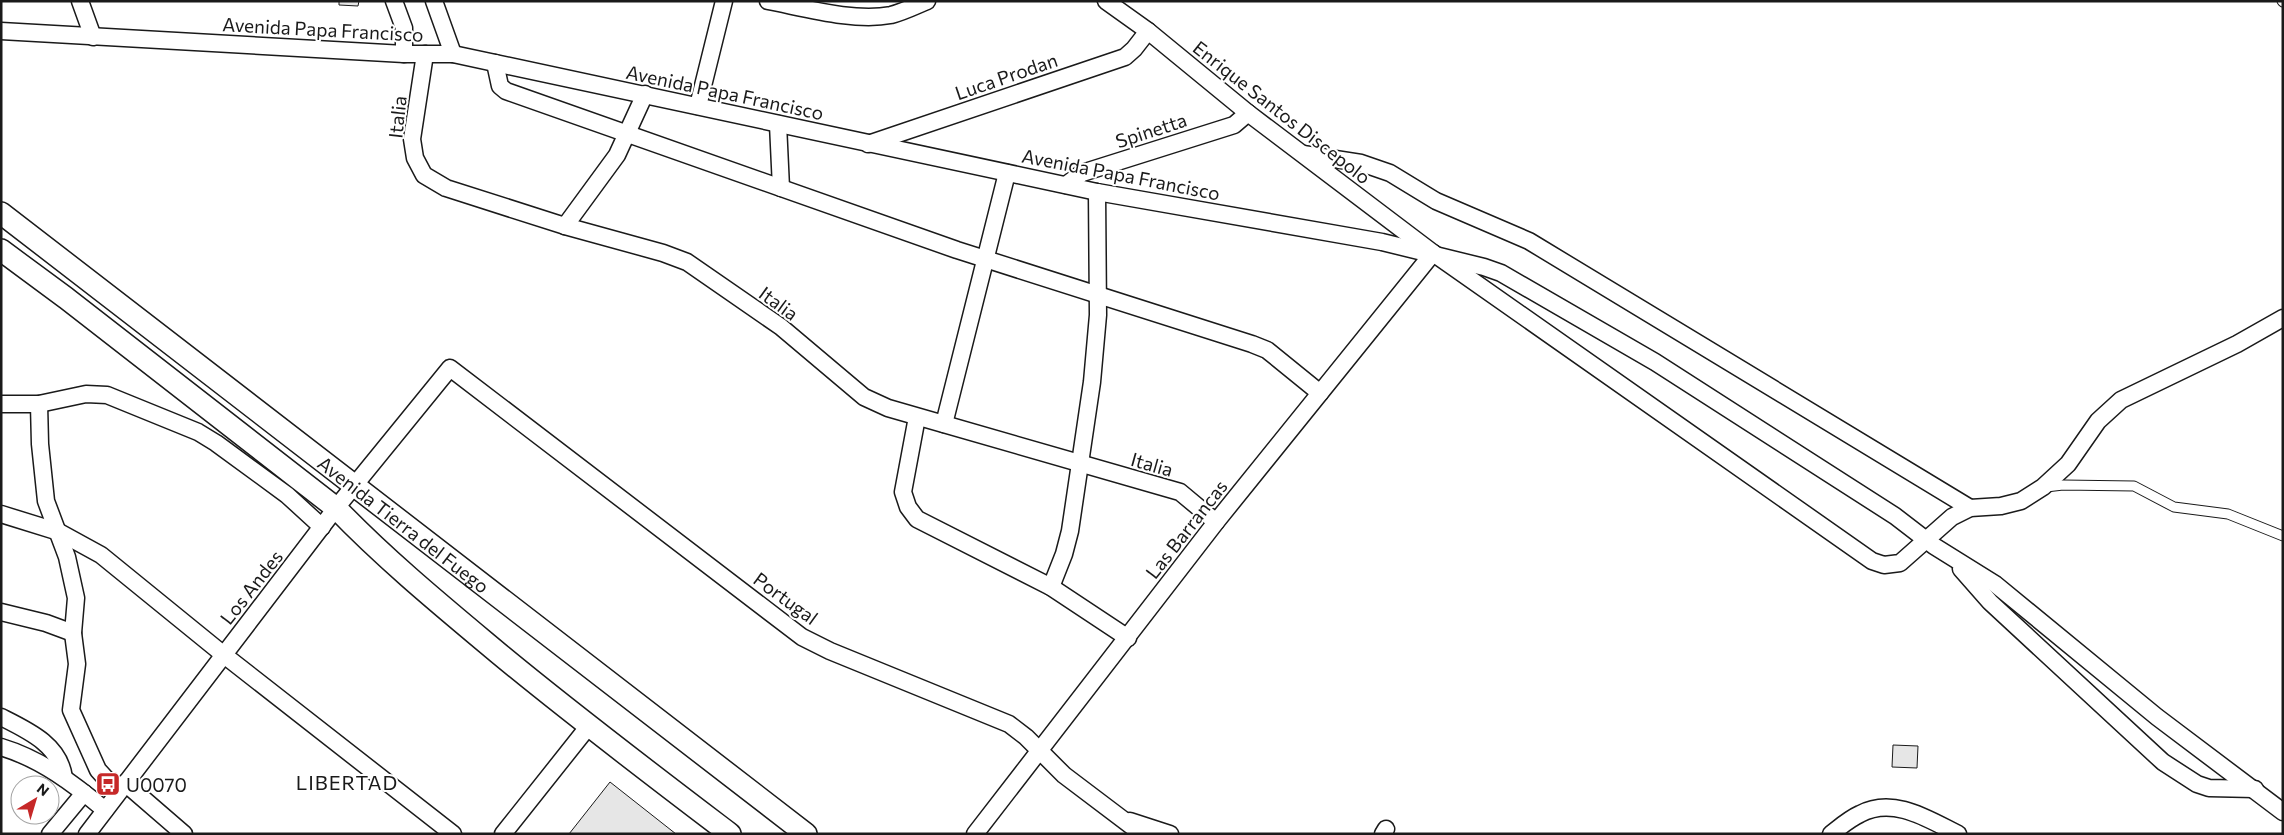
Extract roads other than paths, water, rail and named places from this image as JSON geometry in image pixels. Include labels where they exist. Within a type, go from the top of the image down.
[{"type":"street","points":[[80,1],[93,37]]},
{"type":"street","points":[[394,1],[404,28],[404,54]]},
{"type":"street","points":[[434,1],[454,54]]},
{"type":"street","points":[[698,106],[724,1]]},
{"type":"street","points":[[768,1],[855,16],[874,16],[892,14],[927,1]]},
{"type":"street","name":"Enrique Santos Discepolo","points":[[1106,1],[1148,31],[1248,113],[1433,254],[1872,561],[1884,566],[1900,563],[1952,517],[1970,508]]},
{"type":"street","name":"Avenida Papa Francisco","points":[[1,31],[404,54],[454,54],[1097,192],[1382,242],[1484,267],[1528,287],[1654,362],[1895,516],[1949,556]]},
{"type":"street","name":"Luca Prodan","points":[[868,144],[1125,57],[1148,31]]},
{"type":"street","name":"Italia","points":[[426,54],[412,139],[415,158],[424,175],[446,188],[687,262],[780,327],[864,397],[888,408],[1180,492],[1216,522]]},
{"type":"street","points":[[495,63],[500,86],[506,91],[986,259],[1267,350],[1320,394]]},
{"type":"street","points":[[565,226],[617,155],[645,94]]},
{"type":"street","name":"Spinetta","points":[[1066,185],[1082,173],[1234,125],[1248,113]]},
{"type":"street","points":[[778,124],[781,188]]},
{"type":"street","points":[[1302,154],[1361,163],[1390,173],[1436,201],[1529,241],[1970,508],[2001,506],[2021,501],[2043,487],[2068,464],[2098,421],[2121,400],[2237,344],[2283,318]]},
{"type":"street","points":[[944,424],[1007,173]]},
{"type":"street","points":[[1051,587],[1064,554],[1070,531],[1092,382],[1099,296],[1097,192]]},
{"type":"street","name":"Avenida Tierra del Fuego","points":[[1,213],[806,834]]},
{"type":"street","name":"Avenida Tierra del Fuego","points":[[1,250],[66,298],[336,508],[368,541],[432,597],[588,727],[730,834]]},
{"type":"street","name":"Las Barrancas","points":[[975,834],[1216,522],[1433,254]]},
{"type":"street","name":"Los Andes","points":[[87,834],[336,508],[450,368]]},
{"type":"street","name":"Portugal","points":[[450,368],[802,637],[839,655],[1009,724],[1064,775],[1142,834]]},
{"type":"street","points":[[1,404],[39,404],[86,394],[107,395],[198,432],[216,443],[287,495],[322,527]]},
{"type":"street","points":[[39,404],[40,444],[46,501],[67,557],[76,598],[73,633],[76,664],[71,710],[98,770],[184,834]]},
{"type":"street","points":[[917,416],[903,492],[908,507],[917,519],[1051,587],[1128,638]]},
{"type":"street","points":[[1,514],[59,532],[101,554],[224,655],[453,834]]},
{"type":"street","points":[[1949,556],[1990,602],[2163,762],[2197,784],[2209,788],[2255,789]]},
{"type":"street","points":[[1949,556],[1995,584],[2157,717],[2255,789],[2283,812]]},
{"type":"street","points":[[1,612],[46,623],[73,633]]},
{"type":"street","points":[[1,717],[20,726],[57,754],[62,765],[64,778]]},
{"type":"street","points":[[503,834],[588,727]]},
{"type":"street","points":[[1,747],[38,761],[84,792],[105,810]]},
{"type":"street","points":[[50,834],[84,792]]},
{"type":"street","points":[[1830,834],[1859,814],[1870,810],[1891,807],[1910,811],[1958,834]]},
{"type":"street","name":"Portugal","points":[[1121,818],[1170,834]]},
{"type":"lane","points":[[2043,487],[2062,485],[2134,486],[2174,506],[2228,514],[2283,536]]},
{"type":"place","name":"U0070","points":[[108,784]]},
{"type":"district","name":"LIBERTAD","points":[[347,782]]}]
